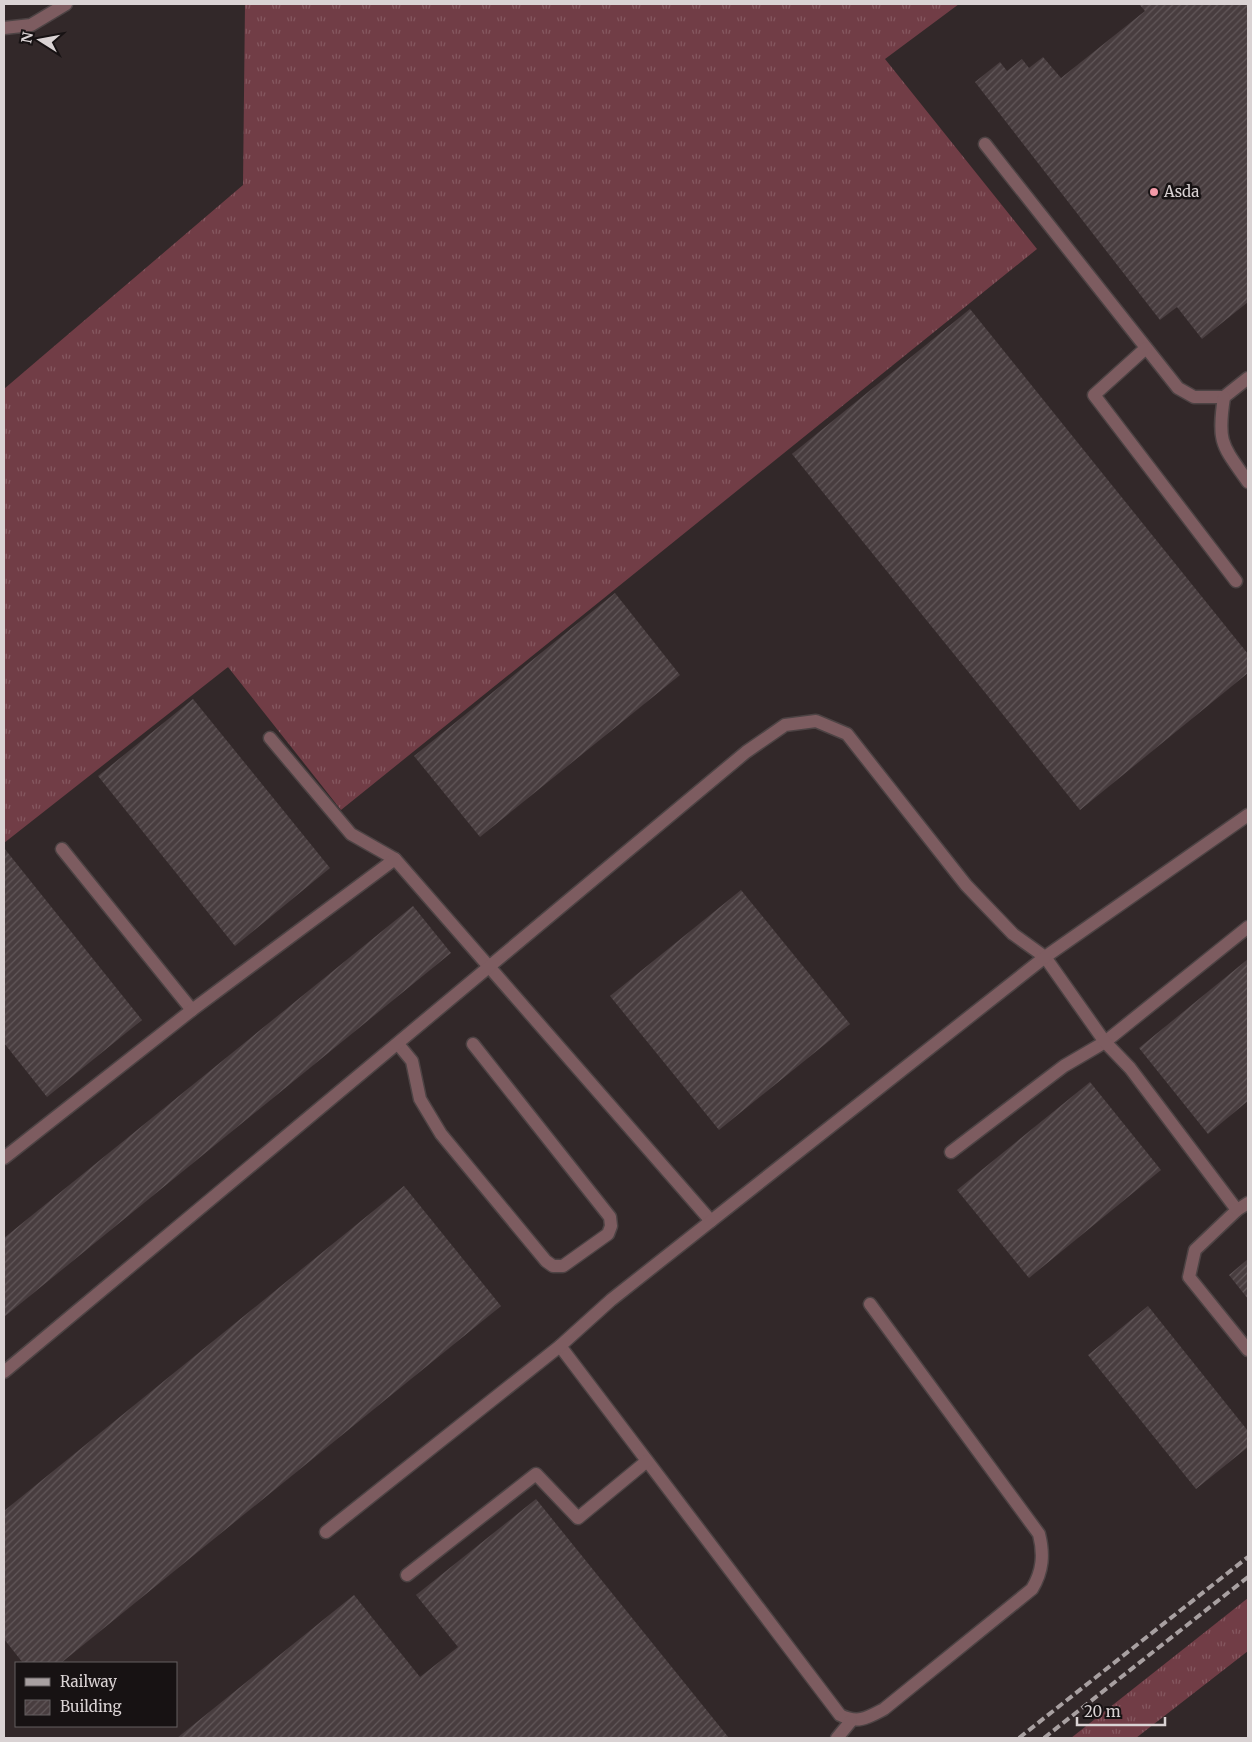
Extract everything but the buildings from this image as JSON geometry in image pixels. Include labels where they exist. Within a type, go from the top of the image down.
[{"type":"lane","points":[[4,28],[31,26],[66,4]]},
{"type":"lane","points":[[984,144],[1178,388],[1194,397],[1224,397],[1248,378]]},
{"type":"lane","points":[[1146,348],[1094,395],[1236,581]]},
{"type":"lane","points":[[1224,397],[1221,437],[1228,453],[1248,482]]},
{"type":"lane","points":[[4,1372],[746,752],[785,725],[816,721],[847,734],[966,885],[1013,934],[1045,957],[1105,1042],[1130,1068],[1237,1210]]},
{"type":"lane","points":[[270,738],[351,834],[395,859],[711,1221]]},
{"type":"lane","points":[[326,1532],[560,1346],[611,1300],[1045,957],[1248,815]]},
{"type":"lane","points":[[62,848],[192,1010]]},
{"type":"lane","points":[[4,1158],[192,1010],[395,859]]},
{"type":"lane","points":[[951,1152],[1064,1066],[1105,1042],[1248,927]]},
{"type":"lane","points":[[398,1044],[412,1061],[420,1099],[441,1134],[546,1261],[554,1266],[563,1266],[608,1234],[611,1226],[610,1216],[473,1044]]},
{"type":"lane","points":[[1248,1203],[1237,1210],[1195,1250],[1189,1277],[1248,1350]]},
{"type":"lane","points":[[560,1346],[840,1715],[851,1721],[867,1718],[884,1709],[1032,1589],[1040,1576],[1043,1551],[1039,1534],[870,1304]]},
{"type":"lane","points":[[408,1575],[536,1474],[578,1518],[648,1462]]},
{"type":"lane","points":[[837,1738],[851,1721]]},
{"type":"green space","points":[[245,4],[959,4],[885,59],[1037,249],[341,810],[228,667],[4,843],[4,389],[243,185]]},
{"type":"green space","points":[[1248,1598],[1248,1651],[1136,1738],[1071,1738]]},
{"type":"railway","points":[[1019,1738],[1248,1557]]},
{"type":"railway","points":[[1044,1738],[1248,1577]]},
{"type":"place","name":"Asda","points":[[1154,192]]}]
